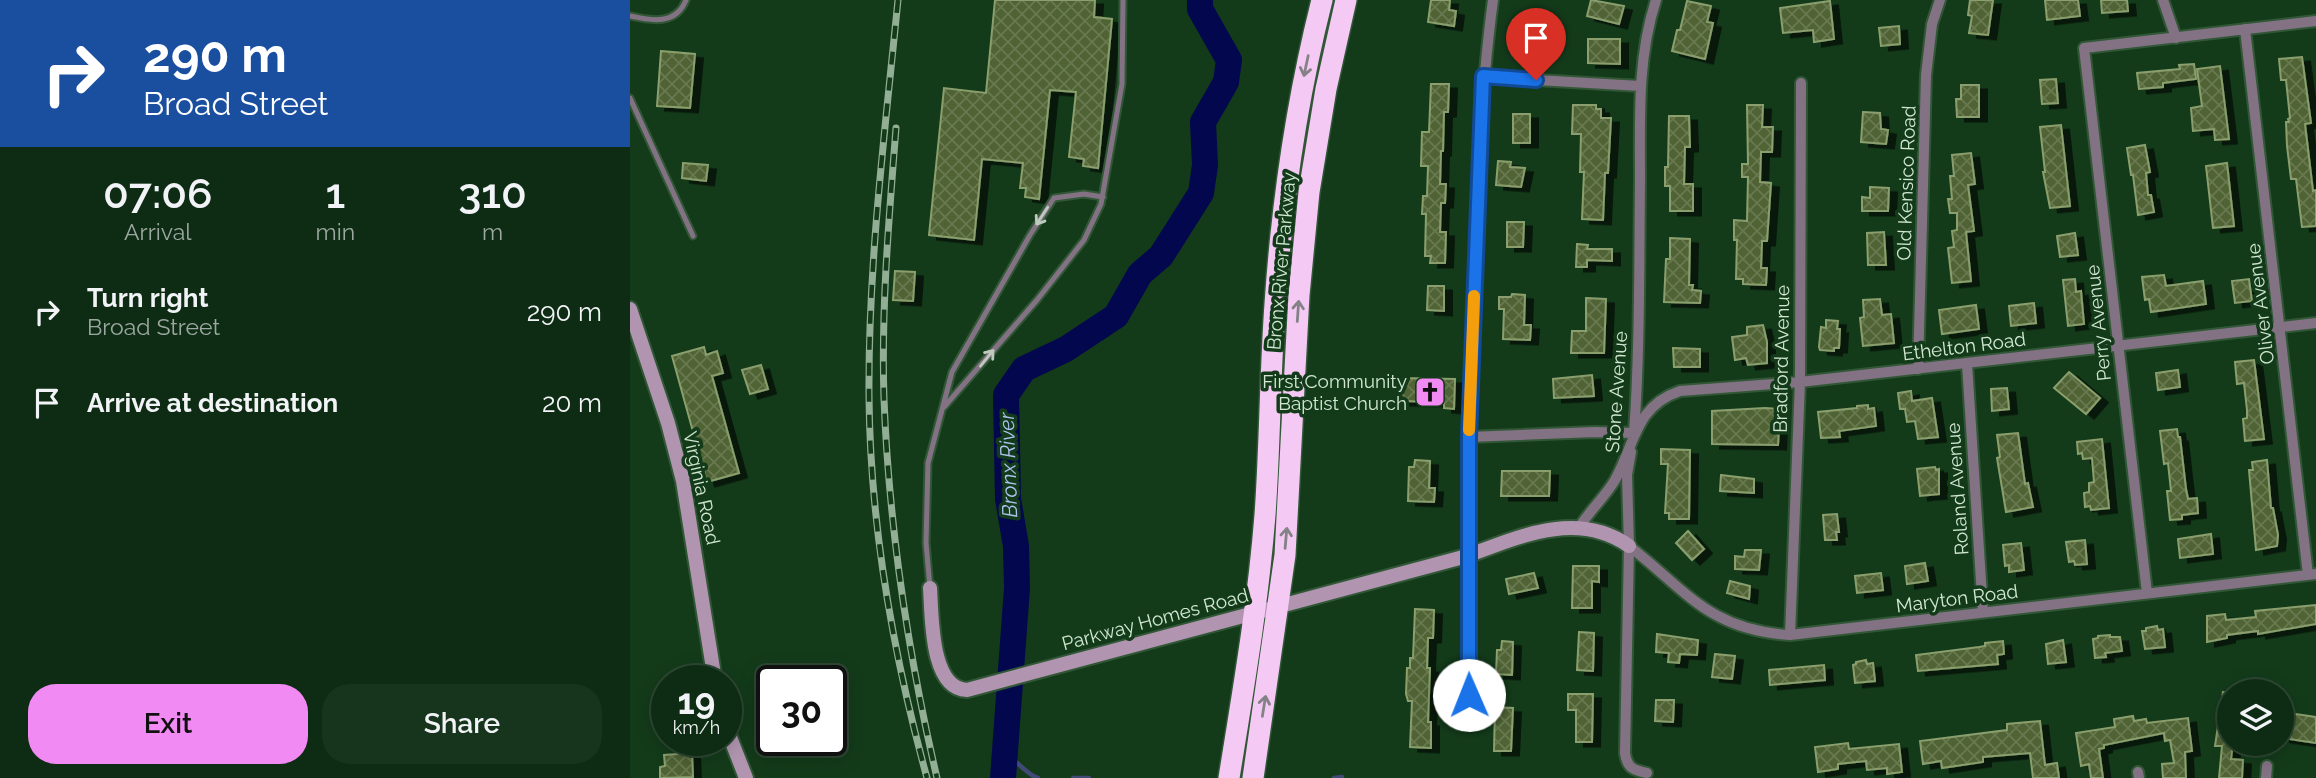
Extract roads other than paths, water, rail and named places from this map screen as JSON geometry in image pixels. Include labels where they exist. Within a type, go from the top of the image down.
[{"type":"highway","name":"Bronx River Parkway","points":[[1229,778],[1254,613],[1265,514],[1275,304],[1283,212],[1300,96],[1322,0]]},
{"type":"highway","name":"Bronx River Parkway","points":[[1253,778],[1279,606],[1289,503],[1297,321],[1308,204],[1326,89],[1346,0]]},
{"type":"street","points":[[1470,723],[1469,437],[1483,76],[1493,0]]},
{"type":"street","name":"Stone Avenue","points":[[1647,773],[1632,769],[1626,763],[1625,753],[1629,546],[1627,475],[1634,433],[1639,359],[1640,86],[1648,28],[1656,0]]},
{"type":"street","name":"Old Kensico Road","points":[[1918,369],[1926,75],[1932,24],[1940,0]]},
{"type":"street","points":[[2164,0],[2176,38],[2316,21]]},
{"type":"street","name":"Oliver Avenue","points":[[2245,29],[2312,574]]},
{"type":"street","name":"Perry Avenue","points":[[2147,593],[2084,48],[2176,38]]},
{"type":"street","points":[[1483,76],[1640,86]]},
{"type":"street","name":"Bradford Avenue","points":[[1790,635],[1800,382],[1801,83]]},
{"type":"street","name":"Virginia Road","points":[[630,309],[668,423],[683,481],[712,665]]},
{"type":"street","name":"Ethelton Road","points":[[1634,433],[1652,406],[1667,395],[1680,391],[1800,382],[2316,323]]},
{"type":"street","name":"Roland Avenue","points":[[1967,364],[1983,612]]},
{"type":"street","points":[[1469,437],[1634,433],[1614,480],[1579,528]]},
{"type":"street","name":"Parkway Homes Road","points":[[930,588],[936,653],[948,683],[960,690],[967,690],[1468,556],[1533,531],[1593,529],[1616,537],[1629,546]]},
{"type":"street","name":"Maryton Road","points":[[1629,546],[1680,592],[1712,613],[1757,632],[1790,635],[2312,574]]},
{"type":"street","points":[[737,756],[746,778]]},
{"type":"street","points":[[2266,778],[2267,766]]},
{"type":"lane","points":[[630,16],[648,20],[669,19],[684,6],[686,0]]},
{"type":"lane","points":[[942,410],[1037,300],[1084,240],[1103,197],[1122,84],[1124,0]]},
{"type":"lane","points":[[630,99],[693,236]]},
{"type":"lane","points":[[930,588],[926,543],[928,463],[952,372],[1030,234],[1054,198],[1084,194],[1103,197]]},
{"type":"waterway","name":"Bronx River","points":[[1003,778],[1017,588],[1016,546],[1008,499],[1006,395],[1024,369],[1066,349],[1116,316],[1140,274],[1161,256],[1201,193],[1205,165],[1203,122],[1226,82],[1229,60],[1200,9],[1200,0]]},
{"type":"waterway","points":[[1005,753],[1038,778]]},
{"type":"waterway","points":[[1334,778],[1342,777]]},
{"type":"waterway","points":[[1073,778],[1089,778]]},
{"type":"railway","points":[[898,0],[874,247],[869,346],[870,444],[879,541],[894,637],[927,778]]},
{"type":"railway","points":[[896,128],[884,331],[884,399],[890,495],[909,637],[937,778]]},
{"type":"place","name":"First Community Baptist Church","points":[[1430,392]]}]
